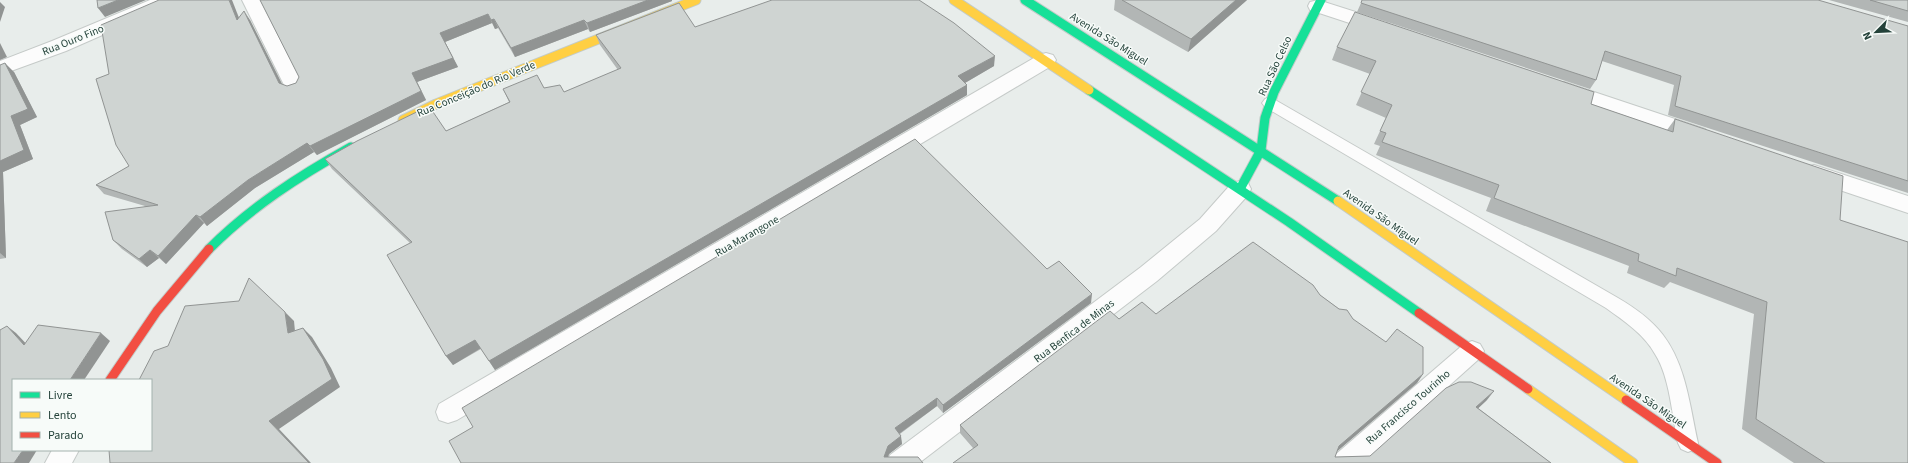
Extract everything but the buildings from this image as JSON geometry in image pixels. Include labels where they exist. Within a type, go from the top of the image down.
[{"type":"main road","name":"Rua Conceição do Rio Verde","points":[[396,123],[436,104],[696,0]]},
{"type":"main road","points":[[954,0],[1240,189],[1633,463]]},
{"type":"main road","name":"Avenida São Miguel","points":[[1025,0],[1261,150],[1718,463]]},
{"type":"main road","name":"Rua São Celso","points":[[1240,189],[1261,150],[1265,118],[1274,92],[1319,3]]},
{"type":"main road","points":[[111,379],[162,304],[208,248],[252,209],[311,170],[356,144]]},
{"type":"street","name":"Rua Ouro Fino","points":[[0,68],[59,46],[166,0]]},
{"type":"street","points":[[251,0],[294,86]]},
{"type":"street","points":[[1319,3],[1400,34]]},
{"type":"street","name":"Rua Marangone","points":[[448,412],[1046,60]]},
{"type":"street","points":[[1544,83],[1719,141]]},
{"type":"street","points":[[1794,167],[1908,205]]},
{"type":"street","name":"Rua Benfica de Minas","points":[[899,463],[1149,274],[1208,225],[1240,189]]},
{"type":"street","name":"Rua Francisco Tourinho","points":[[1344,463],[1472,351]]},
{"type":"street","points":[[58,463],[65,451]]},
{"type":"lane","points":[[1270,103],[1612,303],[1634,318],[1662,348],[1670,362],[1688,443]]},
{"type":"traffic: fast","points":[[1025,0],[1338,201]]},
{"type":"traffic: fast","points":[[1240,189],[1261,150],[1265,118],[1274,92],[1321,0]]},
{"type":"traffic: fast","points":[[1089,90],[1289,222],[1419,313]]},
{"type":"traffic: fast","points":[[209,249],[224,233],[276,192],[312,169],[351,147]]},
{"type":"traffic: slow","points":[[403,120],[436,104],[696,0]]},
{"type":"traffic: slow","points":[[954,0],[1089,90]]},
{"type":"traffic: slow","points":[[1338,201],[1626,400]]},
{"type":"traffic: slow","points":[[1528,389],[1633,463]]},
{"type":"traffic: jam","points":[[111,379],[157,311],[209,249]]},
{"type":"traffic: jam","points":[[1419,313],[1528,389]]},
{"type":"traffic: jam","points":[[1626,400],[1717,463]]}]
